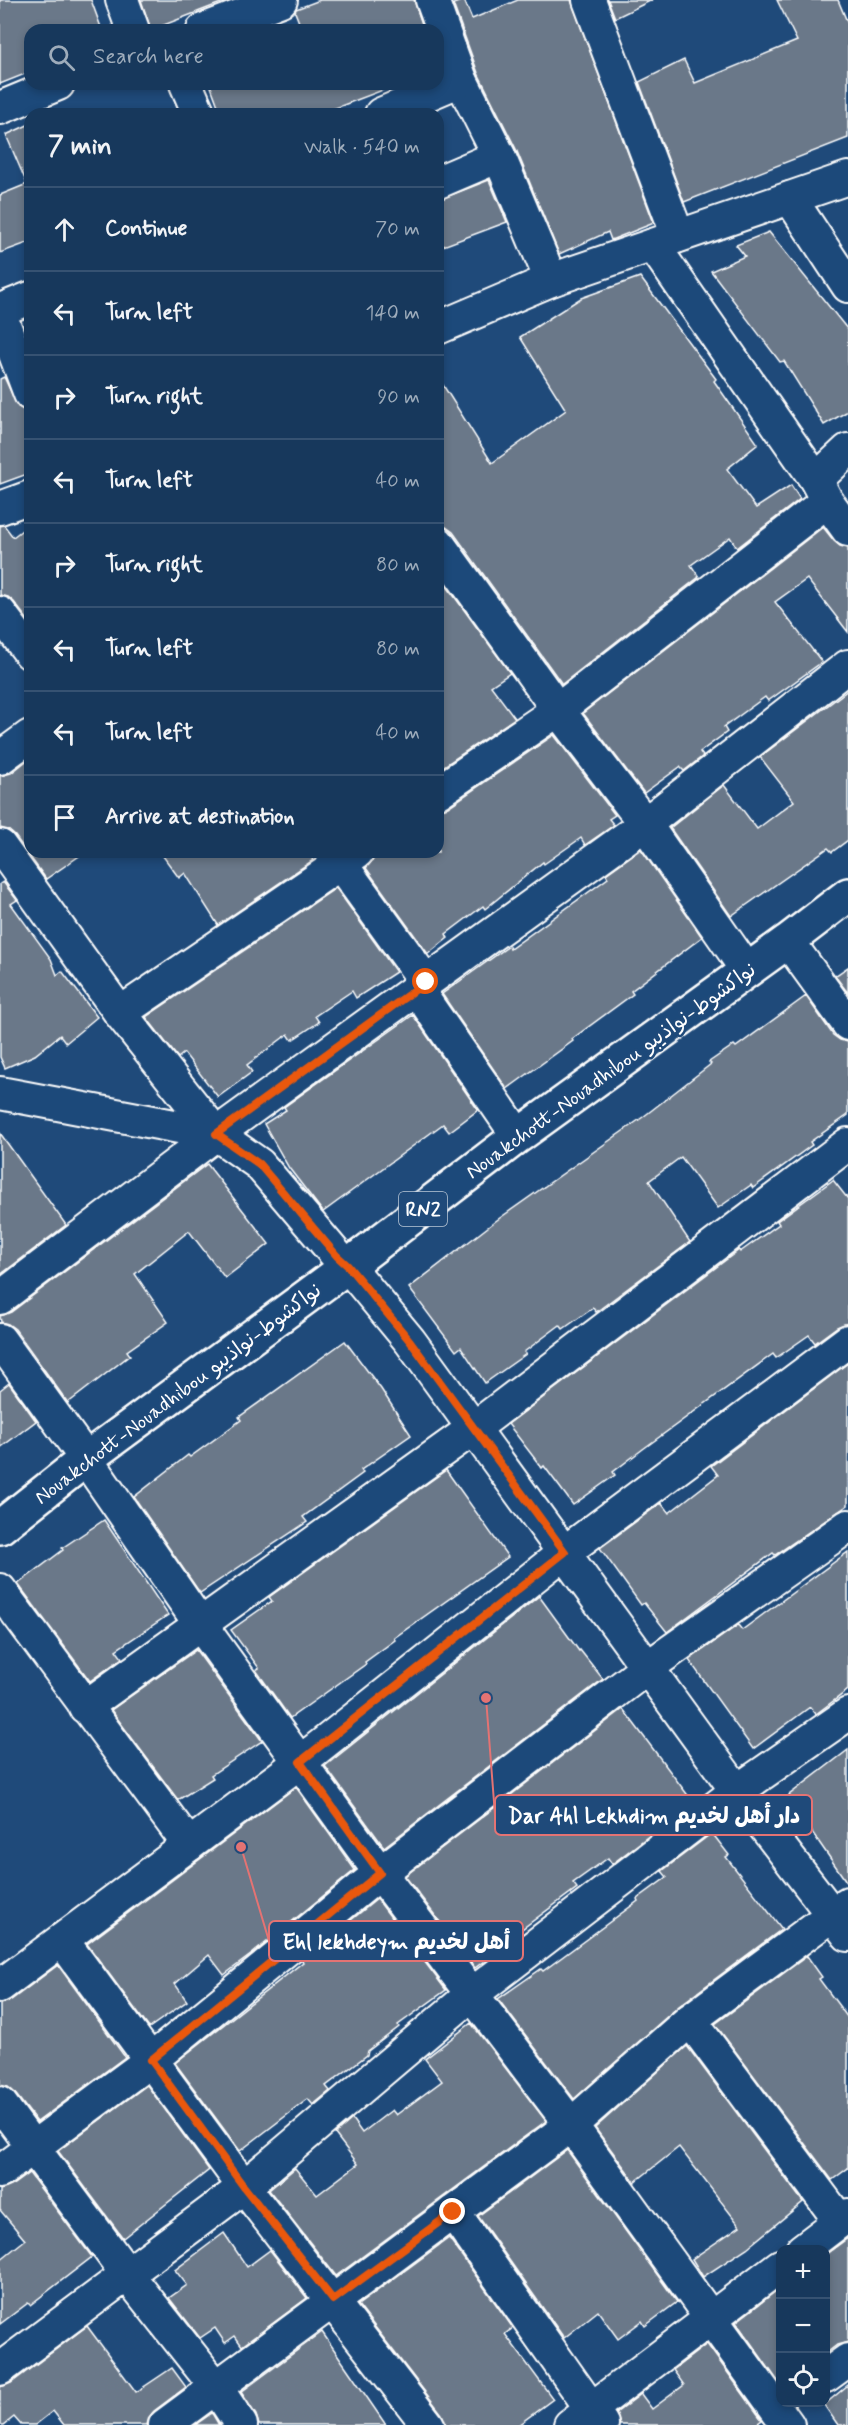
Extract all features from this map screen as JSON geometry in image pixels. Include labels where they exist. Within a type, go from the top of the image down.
[{"type":"highway","name":"Nouakchott-Nouadhibou نواكشوط-نواذيبو","points":[[0,1527],[86,1459],[348,1266],[518,1136],[848,895]]},
{"type":"street","points":[[122,0],[131,24]]},
{"type":"street","points":[[219,24],[281,0]]},
{"type":"street","points":[[432,0],[441,24]]},
{"type":"street","points":[[589,0],[665,241],[848,530]]},
{"type":"street","points":[[444,33],[461,80],[499,156],[551,280]]},
{"type":"street","points":[[444,87],[461,80]]},
{"type":"street","points":[[0,108],[44,90]]},
{"type":"street","points":[[189,90],[196,108]]},
{"type":"street","points":[[395,108],[437,90]]},
{"type":"street","points":[[444,179],[499,156]]},
{"type":"street","points":[[444,325],[551,280],[848,178]]},
{"type":"street","points":[[790,198],[848,286]]},
{"type":"street","points":[[24,301],[0,312],[24,378]]},
{"type":"street","points":[[444,788],[558,710],[821,490],[848,450]]},
{"type":"street","points":[[0,508],[24,499]]},
{"type":"street","points":[[444,551],[558,710],[645,824],[746,969]]},
{"type":"street","points":[[0,613],[24,645]]},
{"type":"street","points":[[0,1298],[216,1134],[645,824],[848,666]]},
{"type":"street","points":[[0,758],[24,740]]},
{"type":"street","points":[[0,846],[120,1013],[216,1134],[259,1164],[410,1341],[738,1791],[843,1917],[690,2020],[571,2125],[165,2425]]},
{"type":"street","points":[[120,1013],[340,858]]},
{"type":"street","points":[[344,858],[421,985],[518,1136]]},
{"type":"street","points":[[788,941],[848,1024]]},
{"type":"street","points":[[0,1093],[216,1134]]},
{"type":"street","points":[[86,1707],[474,1428],[848,1144]]},
{"type":"street","points":[[0,1341],[380,1873],[571,2125],[710,2319],[785,2413]]},
{"type":"street","points":[[0,1986],[300,1762],[565,1552],[848,1341]]},
{"type":"street","points":[[0,2172],[151,2060],[380,1873],[648,1667],[848,1526]]},
{"type":"street","points":[[0,1590],[189,1845]]},
{"type":"street","points":[[0,2369],[244,2187],[471,1995],[738,1791],[848,1714]]},
{"type":"street","points":[[62,1940],[244,2187],[428,2425]]},
{"type":"street","points":[[690,2020],[844,2218],[809,2245]]},
{"type":"street","points":[[0,2103],[127,2274],[216,2387],[241,2425]]},
{"type":"street","points":[[453,2212],[588,2419],[710,2319],[776,2269]]},
{"type":"street","points":[[830,2373],[848,2360]]},
{"type":"building","points":[[0,0],[91,0],[100,24],[24,24],[24,74],[0,84]]},
{"type":"building","points":[[141,0],[226,0],[167,24],[149,24]]},
{"type":"building","points":[[320,0],[414,0],[422,24],[300,24],[296,9]]},
{"type":"building","points":[[464,0],[472,19],[518,0],[571,0],[654,223],[611,240],[608,232],[559,254],[516,149],[478,73],[453,4]]},
{"type":"building","points":[[608,0],[652,0],[615,18]]},
{"type":"building","points":[[777,0],[838,0],[848,24],[848,138],[684,202],[639,82],[684,60],[695,83],[797,41]]},
{"type":"building","points":[[212,90],[383,90],[336,108],[219,108]]},
{"type":"building","points":[[24,127],[24,177],[6,135]]},
{"type":"building","points":[[489,180],[507,222],[444,246],[444,198]]},
{"type":"building","points":[[24,185],[24,244],[0,253],[0,195]]},
{"type":"building","points":[[769,232],[848,330],[848,411],[824,425],[784,361],[780,362],[711,271],[745,256],[736,245]]},
{"type":"building","points":[[640,277],[716,379],[714,381],[758,444],[727,469],[756,508],[791,485],[800,499],[737,548],[730,537],[691,565],[699,577],[562,684],[453,532],[444,526],[444,387],[492,463],[566,410],[520,337],[581,298]]},
{"type":"building","points":[[4,377],[18,407],[24,410],[24,475],[0,484],[0,379]]},
{"type":"building","points":[[4,525],[13,537],[24,529],[24,615],[14,602],[0,595],[0,526]]},
{"type":"building","points":[[823,527],[834,541],[848,548],[848,632],[807,579],[775,602],[822,662],[768,701],[765,697],[724,727],[727,732],[700,752],[703,756],[684,771],[680,767],[644,793],[583,713]]},
{"type":"building","points":[[444,582],[510,673],[491,686],[515,718],[444,766]]},
{"type":"building","points":[[848,690],[848,840],[832,852],[828,848],[731,916],[670,828],[724,785],[757,829],[794,801],[760,757]]},
{"type":"building","points":[[554,735],[615,815],[609,819],[614,825],[585,845],[581,838],[544,864],[543,862],[485,909],[483,906],[446,934],[448,938],[428,954],[366,868],[374,858],[444,858],[444,808]]},
{"type":"building","points":[[24,763],[24,848],[8,830],[0,828],[0,776],[11,773]]},
{"type":"building","points":[[641,849],[702,937],[631,991],[633,994],[572,1039],[573,1041],[507,1089],[442,994],[509,946],[510,949],[608,878],[606,874]]},
{"type":"building","points":[[31,858],[76,858],[46,879]]},
{"type":"building","points":[[164,858],[312,858],[313,860],[218,925],[185,873],[179,878]]},
{"type":"building","points":[[3,882],[17,900],[11,904],[51,959],[57,975],[62,971],[97,1017],[66,1043],[60,1035],[35,1055],[5,1068],[0,1057],[0,884]]},
{"type":"building","points":[[336,888],[396,972],[356,998],[352,991],[315,1016],[319,1022],[292,1040],[288,1034],[247,1065],[252,1072],[218,1097],[184,1053],[178,1058],[146,1017]]},
{"type":"building","points":[[848,967],[848,993],[835,976]]},
{"type":"building","points":[[806,996],[833,1035],[848,1042],[848,1115],[810,1142],[812,1145],[753,1188],[751,1185],[718,1208],[681,1157],[649,1181],[690,1242],[596,1312],[593,1308],[563,1329],[560,1325],[524,1352],[526,1354],[485,1383],[461,1347],[456,1351],[409,1288],[497,1220],[643,1117],[711,1064],[709,1062],[734,1045],[736,1047]]},
{"type":"building","points":[[413,1015],[478,1110],[449,1132],[443,1124],[323,1212],[289,1168],[264,1124],[286,1110],[284,1107]]},
{"type":"building","points":[[0,1133],[66,1225],[0,1275]]},
{"type":"building","points":[[207,1164],[269,1244],[225,1278],[189,1231],[135,1274],[168,1322],[127,1351],[130,1355],[68,1403],[15,1329],[1,1322],[0,1316],[11,1312]]},
{"type":"building","points":[[833,1180],[848,1199],[848,1323],[837,1327],[815,1343],[809,1335],[776,1358],[773,1354],[643,1449],[613,1472],[615,1475],[573,1505],[508,1424],[739,1250],[740,1252],[779,1224],[777,1221]]},
{"type":"building","points":[[345,1341],[381,1389],[411,1435],[361,1470],[363,1473],[303,1517],[307,1522],[200,1593],[134,1497],[188,1455],[190,1457],[241,1420],[239,1417]]},
{"type":"building","points":[[848,1363],[848,1505],[775,1555],[773,1553],[667,1632],[644,1603],[641,1605],[600,1548],[661,1503],[669,1513],[718,1475],[711,1466]]},
{"type":"building","points":[[9,1383],[36,1421],[0,1448],[0,1390]]},
{"type":"building","points":[[446,1470],[508,1557],[394,1638],[395,1640],[365,1662],[366,1664],[290,1718],[256,1670],[259,1668],[231,1630],[272,1601],[269,1597]]},
{"type":"building","points":[[104,1520],[168,1615],[116,1650],[122,1658],[90,1681],[18,1584],[63,1550],[62,1548]]},
{"type":"building","points":[[848,1552],[848,1690],[816,1714],[810,1707],[753,1749],[689,1660],[738,1625],[742,1630]]},
{"type":"building","points":[[539,1596],[579,1651],[603,1679],[384,1847],[325,1766]]},
{"type":"building","points":[[196,1650],[262,1741],[211,1775],[213,1778],[178,1800],[111,1710]]},
{"type":"building","points":[[623,1709],[693,1802],[612,1864],[608,1858],[573,1883],[577,1888],[475,1968],[405,1876]]},
{"type":"building","points":[[848,1750],[848,1884],[789,1795]]},
{"type":"building","points":[[296,1787],[355,1870],[224,1975],[209,1955],[175,1984],[187,2001],[149,2028],[87,1944]]},
{"type":"building","points":[[712,1833],[729,1855],[726,1857],[782,1929],[679,2006],[574,2099],[498,1999],[541,1969],[543,1971],[638,1901],[637,1899],[667,1877],[662,1871]]},
{"type":"building","points":[[377,1899],[446,1990],[398,2025],[399,2027],[368,2051],[367,2055],[326,2086],[330,2091],[313,2105],[308,2099],[240,2151],[175,2063],[303,1962],[302,1960]]},
{"type":"building","points":[[807,1956],[822,1977],[819,1979],[848,2018],[848,2168],[832,2180],[715,2024]]},
{"type":"building","points":[[58,1965],[125,2057],[37,2122],[14,2092],[0,2085],[0,2004],[11,2000]]},
{"type":"building","points":[[471,2023],[546,2121],[336,2276],[269,2190],[295,2168],[317,2195],[358,2164],[335,2134],[352,2119],[362,2133],[392,2110],[396,2115],[442,2081],[425,2059]]},
{"type":"building","points":[[687,2046],[803,2202],[747,2248],[703,2277],[692,2259],[740,2226],[679,2147],[635,2182],[595,2128]]},
{"type":"building","points":[[147,2085],[209,2170],[123,2238],[58,2151]]},
{"type":"building","points":[[567,2150],[677,2302],[645,2326],[642,2321],[618,2339],[598,2311],[564,2338],[478,2216]]},
{"type":"building","points":[[29,2173],[92,2257],[30,2305],[28,2303],[0,2324],[0,2260],[25,2240],[0,2210],[0,2190],[11,2186]]},
{"type":"building","points":[[224,2233],[247,2267],[270,2250],[307,2298],[242,2346],[235,2336],[225,2343],[215,2328],[200,2338],[169,2298],[187,2285],[175,2270]]},
{"type":"building","points":[[449,2238],[513,2328],[505,2334],[553,2399],[518,2425],[446,2425],[442,2414],[358,2305]]},
{"type":"building","points":[[848,2238],[848,2342],[837,2345],[830,2350],[830,2299],[830,2251]]},
{"type":"building","points":[[776,2291],[776,2378],[736,2322]]},
{"type":"building","points":[[87,2326],[136,2392],[172,2368],[186,2387],[154,2411],[147,2425],[64,2425],[53,2411],[35,2425],[21,2425],[14,2417],[4,2425],[0,2425],[0,2387],[11,2383]]},
{"type":"building","points":[[322,2332],[386,2425],[259,2425],[256,2415],[241,2392]]},
{"type":"building","points":[[707,2344],[762,2420],[755,2425],[620,2425],[616,2413],[641,2394],[652,2409],[684,2385],[673,2370]]},
{"type":"building","points":[[848,2385],[848,2425],[838,2425],[825,2407],[830,2407],[830,2400]]},
{"type":"building","points":[[212,2413],[219,2425],[195,2425]]},
{"type":"place","name":"Dar Ahl Lekhdim دار أهل لخديم","points":[[486,1698]]},
{"type":"place","name":"Ehl lekhdeym أهل لخديم","points":[[241,1847]]},
{"type":"route","points":[[426,982],[216,1134],[259,1164],[348,1266],[410,1341],[565,1552],[300,1762],[380,1873],[151,2060],[244,2187],[333,2300],[453,2212]]}]
